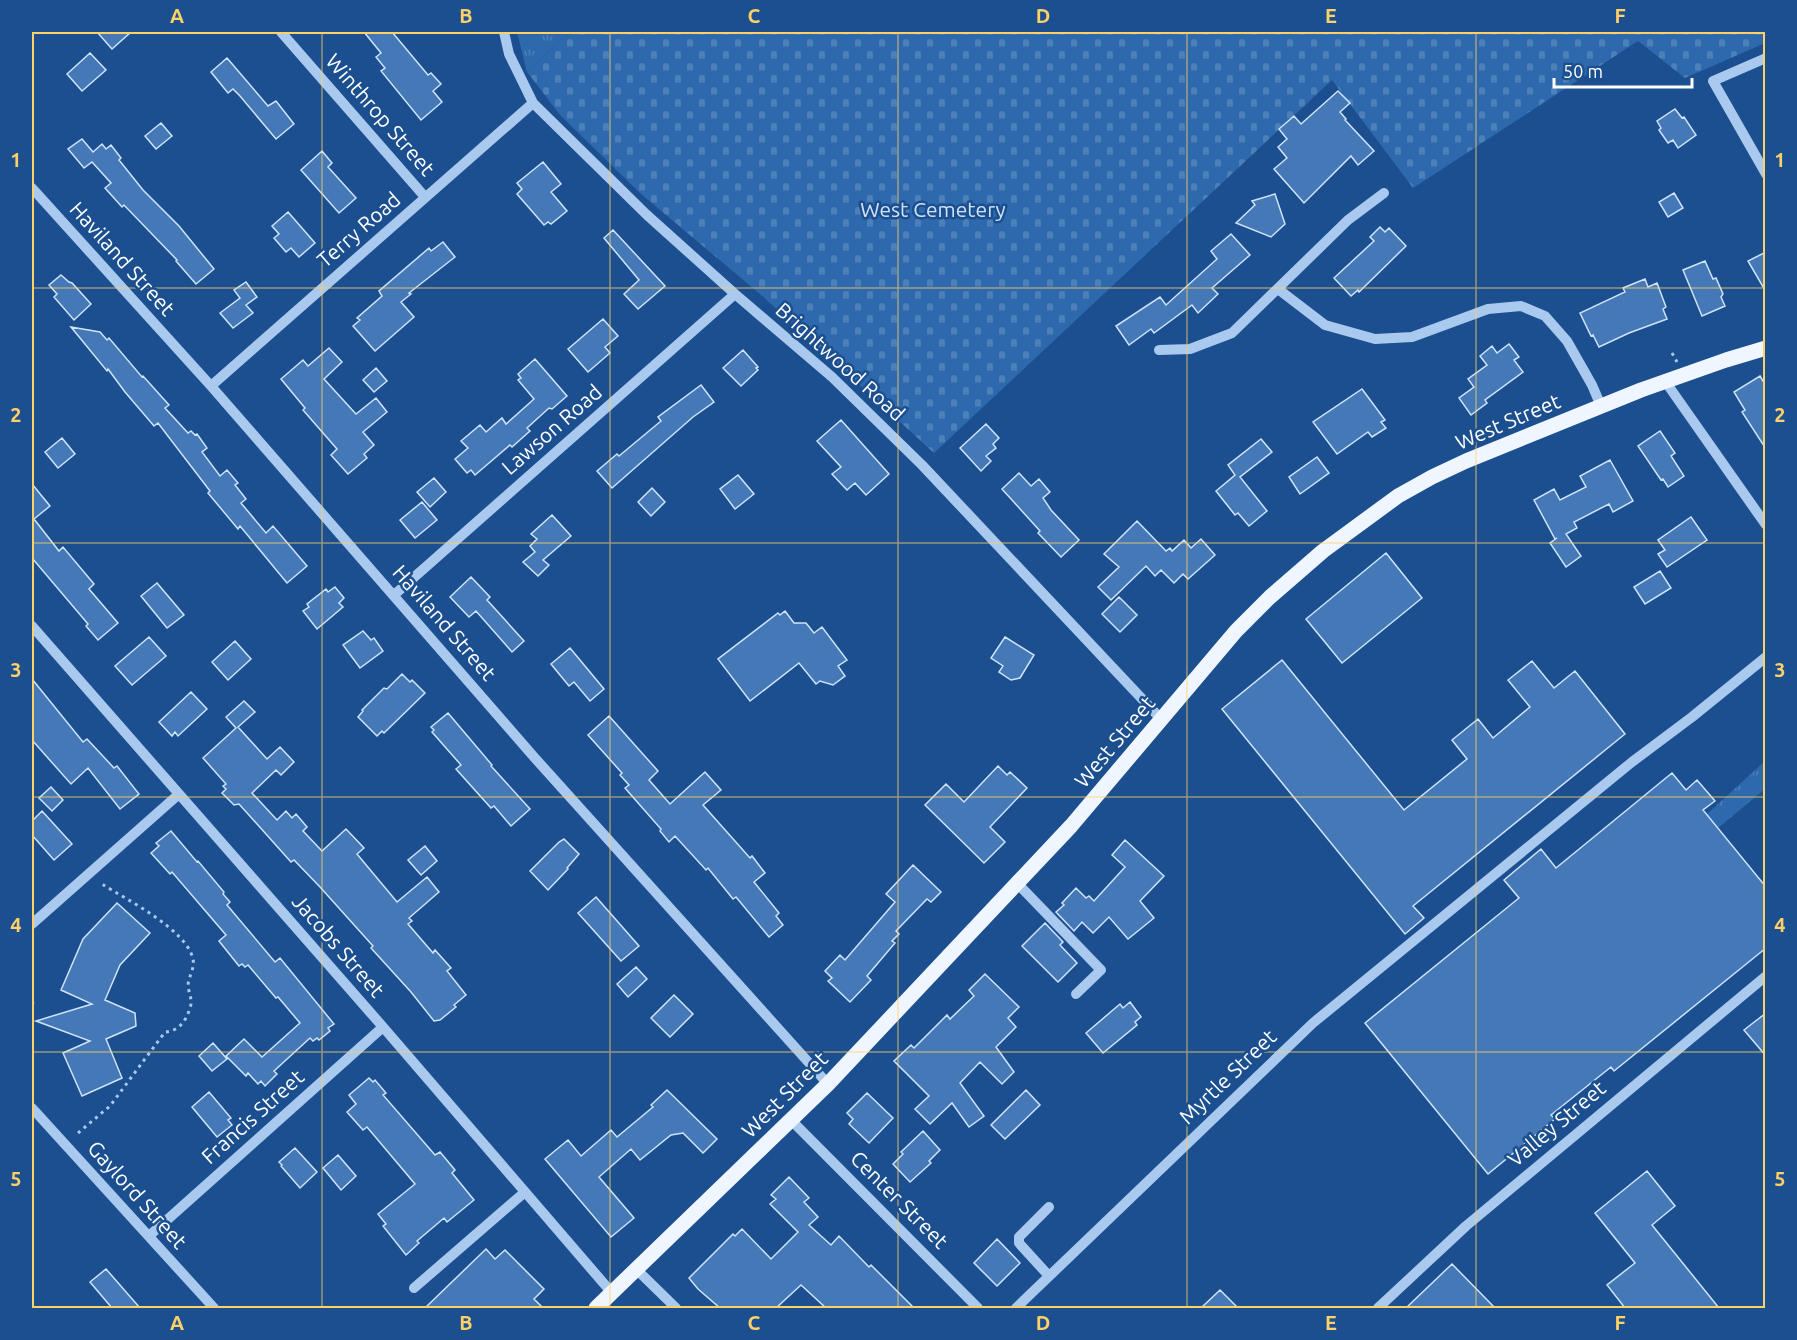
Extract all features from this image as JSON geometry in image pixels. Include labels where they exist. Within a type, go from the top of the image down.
[{"type":"main road","name":"West Street","points":[[596,1308],[828,1084],[1071,826],[1236,631],[1270,597],[1323,551],[1398,496],[1466,461],[1665,381],[1766,348]]},
{"type":"street","name":"Winthrop Street","points":[[281,32],[425,197]]},
{"type":"street","name":"Brightwood Road","points":[[504,32],[509,54],[533,103],[647,215],[832,377],[922,465],[1161,719]]},
{"type":"street","points":[[1766,58],[1713,81],[1766,174]]},
{"type":"street","name":"Terry Road","points":[[211,386],[533,103]]},
{"type":"street","name":"Haviland Street","points":[[32,188],[211,386],[549,774],[828,1084]]},
{"type":"street","points":[[1159,350],[1190,349],[1232,333],[1348,220],[1384,193]]},
{"type":"street","points":[[1278,289],[1326,325],[1376,339],[1412,337],[1488,309],[1521,306],[1545,316],[1567,341],[1601,406]]},
{"type":"street","name":"Lawson Road","points":[[394,596],[735,294]]},
{"type":"street","points":[[1665,381],[1766,525]]},
{"type":"street","name":"Jacobs Street","points":[[32,627],[383,1027],[612,1293]]},
{"type":"street","name":"Myrtle Street","points":[[1016,1308],[1313,1023],[1478,886],[1766,657]]},
{"type":"street","points":[[32,924],[179,794]]},
{"type":"street","points":[[1017,883],[1101,970],[1076,994]]},
{"type":"street","name":"Valley Street","points":[[1378,1308],[1466,1226],[1766,976]]},
{"type":"street","name":"Francis Street","points":[[149,1236],[383,1027]]},
{"type":"street","name":"Gaylord Street","points":[[32,1108],[214,1308]]},
{"type":"street","name":"Center Street","points":[[791,1120],[978,1308]]},
{"type":"street","points":[[414,1288],[525,1192]]},
{"type":"street","points":[[1049,1207],[1019,1237],[1019,1243],[1049,1276]]},
{"type":"street","points":[[636,1269],[676,1308]]},
{"type":"path","points":[[1672,353],[1677,364]]},
{"type":"path","points":[[78,1133],[110,1106],[165,1032],[174,1031],[180,1027],[191,1004],[188,984],[194,963],[187,944],[167,926],[102,884]]},
{"type":"path","points":[[32,994],[32,1015]]},
{"type":"green space","points":[[517,32],[570,32],[527,72]]},
{"type":"green space","name":"West Cemetery","points":[[570,32],[1766,32],[1765,43],[1685,78],[1638,41],[1413,188],[1332,80],[934,453],[760,294],[641,194],[560,115],[527,72]]},
{"type":"green space","points":[[1765,761],[1765,789],[1718,828],[1706,815]]},
{"type":"building","points":[[97,32],[131,32],[112,49]]},
{"type":"building","points":[[364,32],[392,32],[428,75],[431,73],[441,84],[433,91],[442,102],[421,120],[381,71],[385,68],[376,57],[381,53]]},
{"type":"building","points":[[90,53],[106,70],[82,91],[67,74]]},
{"type":"building","points":[[227,58],[268,106],[276,101],[294,124],[276,139],[240,96],[233,89],[228,93],[211,72]]},
{"type":"building","points":[[1338,91],[1350,103],[1340,112],[1374,151],[1358,165],[1351,156],[1304,203],[1274,169],[1287,158],[1278,147],[1287,139],[1279,129],[1294,116],[1301,124]]},
{"type":"building","points":[[1675,109],[1682,118],[1684,117],[1696,135],[1678,148],[1673,140],[1668,143],[1659,130],[1661,128],[1657,121]]},
{"type":"building","points":[[161,123],[172,136],[156,149],[145,136]]},
{"type":"building","points":[[82,139],[93,152],[102,144],[106,149],[111,145],[121,158],[119,160],[143,190],[179,226],[214,269],[196,284],[177,260],[105,188],[111,183],[92,162],[84,168],[68,149]]},
{"type":"building","points":[[322,151],[332,163],[328,167],[356,198],[339,213],[301,170]]},
{"type":"building","points":[[543,162],[561,184],[551,192],[567,211],[551,224],[548,222],[544,225],[517,194],[522,189],[517,183]]},
{"type":"building","points":[[1674,193],[1683,208],[1668,217],[1659,202]]},
{"type":"building","points":[[1275,194],[1285,224],[1271,237],[1236,223],[1255,205],[1252,201]]},
{"type":"building","points":[[288,212],[315,243],[299,257],[291,248],[286,252],[274,238],[279,234],[272,226]]},
{"type":"building","points":[[1380,227],[1385,232],[1389,228],[1406,246],[1359,292],[1358,290],[1351,296],[1334,278],[1374,241],[1370,237]]},
{"type":"building","points":[[613,230],[665,286],[638,309],[624,294],[639,280],[604,238]]},
{"type":"building","points":[[1231,234],[1250,255],[1212,288],[1218,294],[1198,313],[1192,305],[1154,333],[1151,329],[1129,345],[1116,326],[1160,297],[1166,305],[1217,259],[1211,251]]},
{"type":"building","points":[[443,242],[455,257],[401,302],[414,317],[375,351],[353,326],[360,320],[357,318],[382,296],[379,291],[429,248],[431,251]]},
{"type":"building","points":[[1766,252],[1766,292],[1748,261]]},
{"type":"building","points":[[1705,261],[1713,279],[1716,278],[1725,306],[1702,316],[1683,270]]},
{"type":"building","points":[[61,275],[72,283],[91,304],[74,320],[54,297],[57,294],[49,285]]},
{"type":"building","points":[[1645,279],[1648,287],[1657,283],[1666,307],[1663,309],[1667,319],[1599,347],[1580,313],[1625,292],[1623,288]]},
{"type":"building","points":[[246,282],[257,297],[246,305],[253,313],[233,328],[220,313],[240,298],[234,290]]},
{"type":"building","points":[[603,319],[618,336],[605,347],[610,353],[588,372],[568,349]]},
{"type":"building","points":[[71,327],[100,332],[107,340],[109,338],[169,405],[165,408],[188,433],[191,431],[197,434],[207,448],[202,452],[220,476],[227,470],[238,483],[235,485],[246,499],[241,503],[266,533],[273,526],[307,566],[287,583],[240,526],[238,529],[208,493],[210,491],[158,423],[154,426]]},
{"type":"building","points":[[1509,344],[1519,357],[1514,360],[1523,372],[1485,400],[1487,403],[1471,415],[1459,398],[1474,387],[1468,379],[1487,365],[1480,356],[1492,346],[1497,353]]},
{"type":"building","points":[[329,348],[342,362],[324,379],[356,414],[376,398],[387,412],[363,432],[374,445],[364,454],[367,458],[348,474],[331,455],[337,449],[303,410],[305,408],[281,379],[303,360],[308,366]]},
{"type":"building","points":[[743,350],[758,370],[741,386],[723,368]]},
{"type":"building","points":[[535,359],[567,396],[552,409],[549,408],[527,428],[530,431],[512,447],[510,445],[475,475],[471,470],[467,473],[455,459],[468,448],[461,441],[480,425],[486,432],[502,418],[506,424],[534,399],[518,380],[521,378],[518,374]]},
{"type":"building","points":[[376,368],[387,381],[374,392],[363,380]]},
{"type":"building","points":[[1760,376],[1766,386],[1766,449],[1742,412],[1745,410],[1734,392]]},
{"type":"building","points":[[701,385],[714,402],[693,417],[612,488],[597,471],[661,421],[658,417]]},
{"type":"building","points":[[1362,389],[1385,420],[1381,422],[1386,428],[1372,437],[1368,432],[1337,454],[1313,422]]},
{"type":"building","points":[[841,420],[889,474],[866,495],[855,483],[847,490],[832,474],[841,467],[817,441]]},
{"type":"building","points":[[986,424],[999,438],[993,444],[996,448],[986,456],[991,461],[981,471],[960,448]]},
{"type":"building","points":[[1660,431],[1675,453],[1671,456],[1684,476],[1668,487],[1638,446]]},
{"type":"building","points":[[62,438],[75,454],[58,468],[45,452]]},
{"type":"building","points":[[1261,439],[1272,452],[1240,477],[1267,511],[1249,526],[1238,513],[1235,515],[1216,491],[1235,475],[1228,465]]},
{"type":"building","points":[[1317,457],[1329,473],[1300,494],[1289,477]]},
{"type":"building","points":[[1610,460],[1633,501],[1613,512],[1609,504],[1574,522],[1577,528],[1566,534],[1581,556],[1566,567],[1550,543],[1557,538],[1555,539],[1534,500],[1554,489],[1560,500],[1586,487],[1580,476]]},
{"type":"building","points":[[1019,473],[1031,486],[1039,479],[1050,492],[1043,498],[1079,540],[1061,557],[1002,489]]},
{"type":"building","points":[[738,475],[754,494],[735,509],[720,489]]},
{"type":"building","points":[[434,478],[446,492],[430,507],[417,492]]},
{"type":"building","points":[[32,484],[50,506],[34,519],[59,551],[63,547],[94,584],[89,589],[118,623],[98,640],[86,626],[88,624],[32,558]]},
{"type":"building","points":[[652,488],[665,502],[651,516],[638,502]]},
{"type":"building","points":[[422,502],[437,520],[415,538],[400,520]]},
{"type":"building","points":[[552,515],[571,536],[543,560],[549,565],[538,576],[523,562],[535,552],[530,546],[537,539],[531,534]]},
{"type":"building","points":[[1691,517],[1707,540],[1667,567],[1658,554],[1665,550],[1658,540]]},
{"type":"building","points":[[1137,521],[1166,551],[1170,548],[1172,551],[1184,540],[1191,548],[1201,539],[1215,555],[1188,579],[1183,574],[1174,583],[1161,570],[1155,576],[1146,566],[1111,600],[1098,587],[1119,567],[1104,554]]},
{"type":"building","points":[[1386,553],[1422,598],[1342,663],[1306,619]]},
{"type":"building","points":[[1660,571],[1671,588],[1645,604],[1634,587]]},
{"type":"building","points":[[471,577],[490,597],[487,600],[524,641],[512,652],[476,611],[469,617],[450,597]]},
{"type":"building","points":[[157,583],[184,615],[167,628],[141,596]]},
{"type":"building","points":[[335,587],[344,598],[339,603],[343,607],[317,629],[303,611],[309,607],[307,604],[326,589],[328,592]]},
{"type":"building","points":[[1119,597],[1137,615],[1120,632],[1102,614]]},
{"type":"building","points":[[785,611],[794,623],[806,623],[814,633],[822,627],[847,660],[838,666],[845,676],[833,685],[820,681],[816,684],[799,663],[750,701],[718,659],[778,613],[780,615]]},
{"type":"building","points":[[363,631],[371,640],[374,638],[383,651],[360,668],[343,645]]},
{"type":"building","points":[[149,637],[166,656],[132,685],[115,666]]},
{"type":"building","points":[[1005,637],[1034,655],[1020,678],[1011,680],[999,672],[1003,666],[991,658]]},
{"type":"building","points":[[235,641],[251,659],[228,680],[212,662]]},
{"type":"building","points":[[570,648],[604,689],[590,701],[574,682],[569,686],[551,664]]},
{"type":"building","points":[[1282,660],[1404,810],[1467,759],[1452,740],[1478,719],[1493,738],[1530,707],[1508,680],[1532,661],[1554,688],[1575,671],[1625,734],[1413,906],[1424,918],[1405,934],[1222,709]]},
{"type":"building","points":[[402,674],[425,693],[384,733],[382,731],[377,736],[358,717],[384,688],[387,689]]},
{"type":"building","points":[[32,679],[83,742],[87,739],[114,768],[117,766],[139,794],[120,809],[88,768],[71,784],[32,740]]},
{"type":"building","points":[[191,692],[207,709],[178,736],[175,732],[172,736],[159,722]]},
{"type":"building","points":[[244,701],[255,712],[238,727],[267,759],[280,747],[294,762],[281,775],[276,770],[252,793],[277,820],[286,811],[292,818],[296,814],[307,827],[303,831],[322,851],[346,829],[364,848],[357,854],[397,902],[427,877],[439,892],[409,918],[412,921],[408,924],[433,953],[435,950],[451,968],[447,971],[466,995],[440,1020],[434,1021],[371,948],[373,946],[320,887],[294,860],[291,862],[239,804],[234,805],[222,793],[226,789],[223,786],[226,784],[203,758],[236,728],[226,717]]},
{"type":"building","points":[[448,713],[530,809],[511,826],[494,806],[491,808],[456,769],[461,765],[432,732],[434,730],[431,727]]},
{"type":"building","points":[[609,716],[658,771],[649,780],[670,804],[705,772],[721,790],[703,805],[750,858],[752,856],[765,873],[754,882],[779,913],[776,916],[783,925],[769,937],[736,897],[733,899],[708,868],[706,870],[675,836],[669,842],[660,831],[661,829],[625,788],[629,785],[620,775],[622,773],[588,735]]},
{"type":"building","points":[[998,766],[1007,775],[1010,772],[1027,788],[990,827],[1005,842],[984,863],[925,805],[946,784],[964,802]]},
{"type":"building","points":[[1672,773],[1686,790],[1697,780],[1715,801],[1703,810],[1766,887],[1766,948],[1614,1071],[1611,1067],[1551,1115],[1555,1119],[1488,1174],[1365,1023],[1519,898],[1504,880],[1541,849],[1556,868]]},
{"type":"building","points":[[51,787],[63,800],[52,811],[39,798]]},
{"type":"building","points":[[42,811],[72,844],[54,860],[32,835],[32,821]]},
{"type":"building","points":[[171,831],[224,892],[223,894],[230,902],[227,905],[275,962],[280,958],[334,1024],[328,1028],[330,1031],[319,1040],[317,1038],[313,1041],[310,1038],[274,1071],[277,1074],[265,1086],[261,1081],[258,1084],[248,1073],[246,1076],[226,1056],[244,1039],[262,1057],[300,1023],[248,965],[239,966],[219,941],[226,935],[172,872],[170,874],[151,853],[159,846],[156,843]]},
{"type":"building","points":[[564,839],[579,854],[548,890],[530,871]]},
{"type":"building","points":[[1125,840],[1164,876],[1140,901],[1154,918],[1128,939],[1109,917],[1093,933],[1082,922],[1074,931],[1056,912],[1076,888],[1086,898],[1089,896],[1094,901],[1125,867],[1112,855]]},
{"type":"building","points":[[425,846],[437,861],[421,875],[408,860]]},
{"type":"building","points":[[913,865],[941,892],[931,902],[927,899],[896,931],[899,934],[892,941],[895,943],[867,976],[871,980],[850,1002],[828,981],[832,978],[825,971],[840,955],[845,960],[895,902],[886,894]]},
{"type":"building","points":[[596,897],[639,946],[621,961],[578,913]]},
{"type":"building","points":[[117,903],[150,933],[120,965],[105,1000],[135,1013],[136,1026],[106,1039],[122,1078],[82,1096],[63,1053],[90,1041],[36,1021],[92,1004],[61,990],[83,939]]},
{"type":"building","points":[[1045,923],[1063,942],[1060,945],[1077,963],[1058,982],[1022,946]]},
{"type":"building","points":[[636,967],[647,979],[628,997],[617,984]]},
{"type":"building","points":[[985,974],[1019,1007],[1008,1018],[1016,1027],[996,1047],[1014,1072],[1002,1084],[980,1062],[960,1083],[984,1116],[969,1127],[952,1103],[930,1124],[915,1109],[929,1096],[894,1061],[911,1045],[914,1048],[947,1015],[950,1019],[974,996],[969,990]]},
{"type":"building","points":[[674,995],[693,1014],[670,1037],[651,1018]]},
{"type":"building","points":[[1130,1002],[1141,1017],[1135,1022],[1137,1025],[1103,1053],[1086,1033],[1120,1004],[1123,1008]]},
{"type":"building","points":[[1766,1013],[1766,1056],[1744,1030]]},
{"type":"building","points":[[213,1043],[227,1059],[212,1071],[199,1056]]},
{"type":"building","points":[[369,1078],[373,1082],[375,1080],[386,1093],[383,1095],[435,1155],[440,1152],[455,1170],[452,1173],[474,1200],[447,1222],[444,1218],[417,1241],[419,1243],[406,1255],[383,1226],[386,1224],[378,1214],[415,1184],[367,1127],[363,1130],[347,1112],[356,1104],[349,1095]]},
{"type":"building","points":[[667,1090],[717,1139],[703,1153],[683,1133],[671,1135],[640,1160],[631,1149],[599,1177],[634,1218],[611,1237],[545,1159],[568,1140],[581,1156],[611,1130],[617,1137],[653,1107],[651,1105]]},
{"type":"building","points":[[1026,1090],[1040,1105],[1005,1139],[991,1125]]},
{"type":"building","points":[[209,1092],[231,1118],[228,1120],[232,1125],[217,1137],[192,1107]]},
{"type":"building","points":[[867,1093],[893,1118],[869,1143],[849,1124],[853,1119],[847,1113]]},
{"type":"building","points":[[923,1131],[940,1150],[929,1161],[931,1163],[910,1182],[893,1164],[903,1154],[901,1152]]},
{"type":"building","points":[[295,1148],[317,1172],[300,1188],[279,1162]]},
{"type":"building","points":[[338,1155],[356,1176],[341,1190],[323,1168]]},
{"type":"building","points":[[1647,1171],[1675,1206],[1652,1225],[1719,1308],[1625,1308],[1607,1285],[1635,1263],[1595,1213]]},
{"type":"building","points":[[789,1177],[809,1198],[804,1202],[818,1217],[809,1225],[831,1245],[839,1236],[914,1308],[826,1308],[801,1285],[776,1308],[720,1308],[698,1289],[689,1278],[733,1234],[735,1236],[742,1229],[771,1259],[798,1232],[770,1204],[776,1199],[771,1195]]},
{"type":"building","points":[[997,1239],[1020,1263],[997,1286],[974,1263]]},
{"type":"building","points":[[486,1249],[495,1259],[505,1250],[544,1289],[534,1299],[543,1308],[425,1308]]},
{"type":"building","points":[[1452,1264],[1495,1308],[1406,1308]]},
{"type":"building","points":[[106,1269],[140,1308],[112,1308],[90,1282]]},
{"type":"building","points":[[1220,1290],[1238,1308],[1201,1308]]}]
